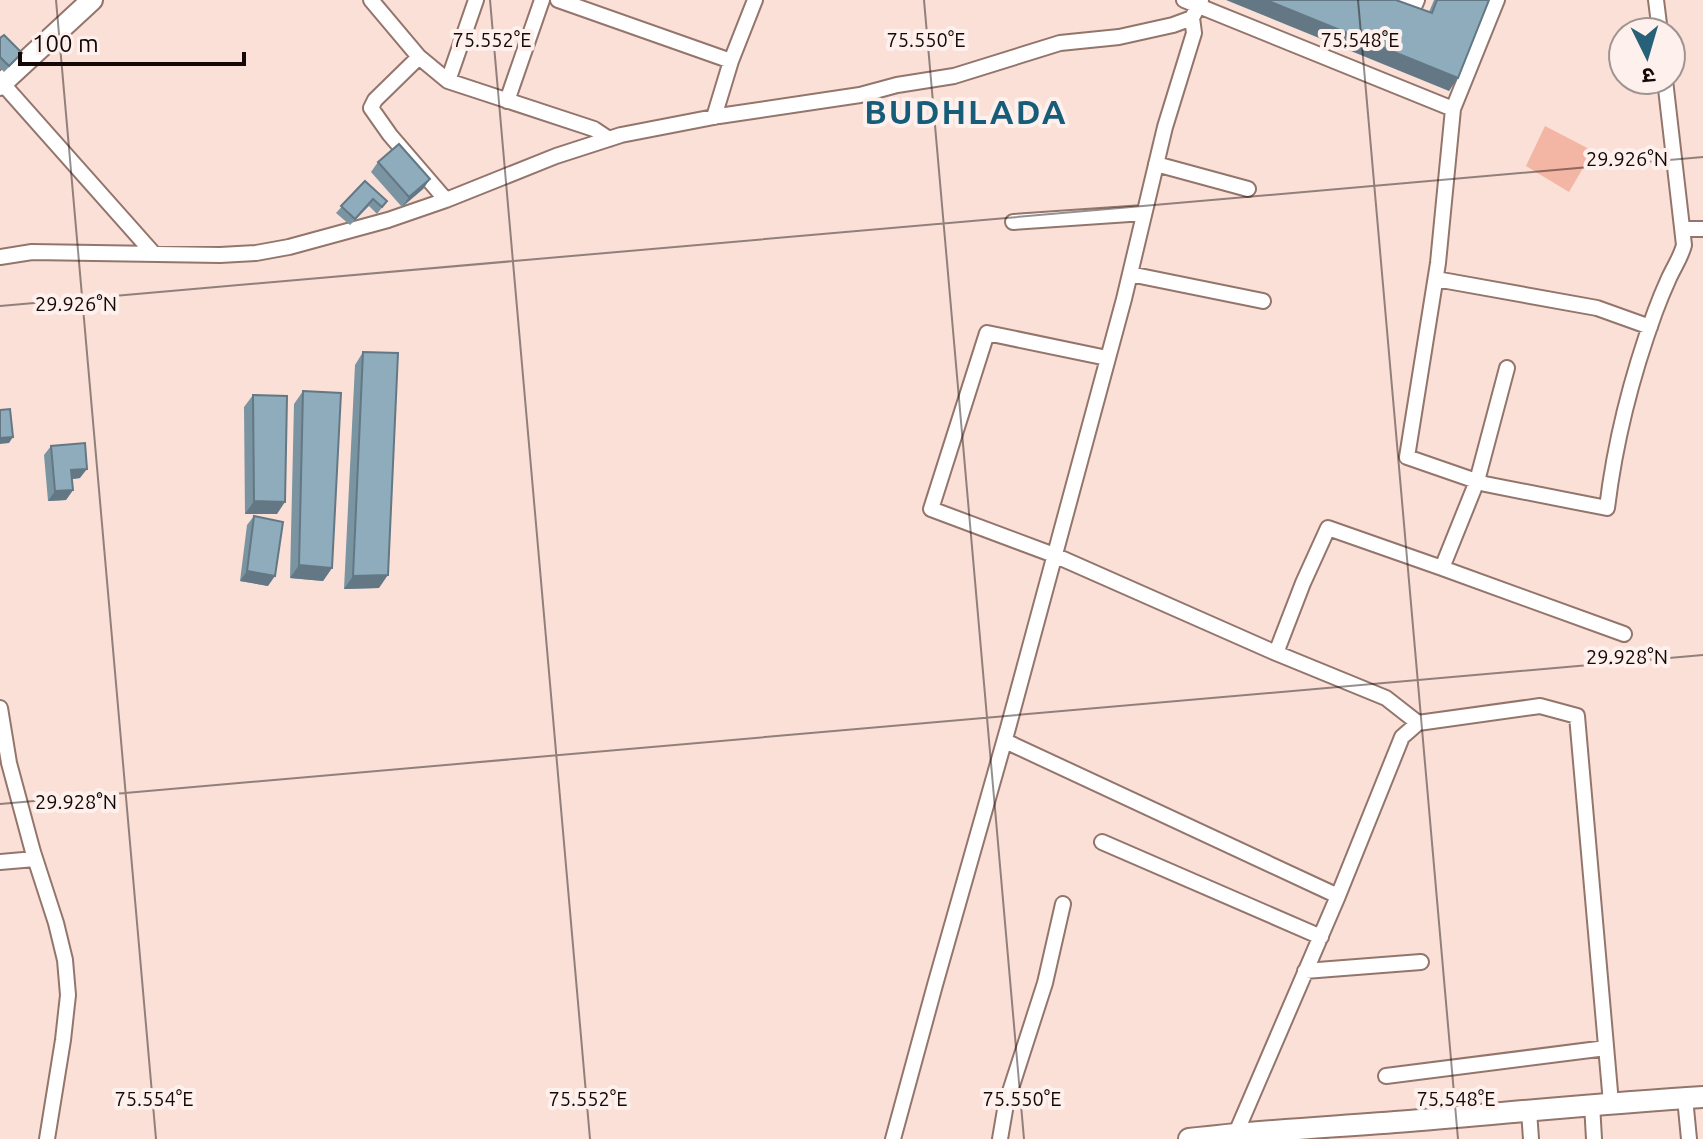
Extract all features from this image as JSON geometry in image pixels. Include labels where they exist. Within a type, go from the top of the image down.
[{"type":"street","points":[[92,0],[1,84],[153,253]]},
{"type":"street","points":[[371,0],[419,57],[448,81],[594,129],[609,139]]},
{"type":"street","points":[[448,81],[476,0]]},
{"type":"street","points":[[507,101],[542,0]]},
{"type":"street","points":[[558,0],[731,61]]},
{"type":"street","points":[[714,117],[731,61],[755,0]]},
{"type":"street","points":[[1184,0],[1453,109]]},
{"type":"street","points":[[1398,0],[1414,7],[1417,0]]},
{"type":"street","points":[[1497,0],[1453,109],[1436,279],[1407,457],[1477,481],[1607,508],[1620,436],[1650,327],[1684,245],[1667,96]]},
{"type":"street","points":[[0,257],[32,252],[256,253],[289,247],[388,220],[609,139],[714,117],[860,95],[897,85],[954,76],[1060,43],[1119,37],[1173,25],[1198,8]]},
{"type":"street","points":[[893,1139],[1005,741],[1130,274],[1165,127],[1194,33],[1198,8]]},
{"type":"street","points":[[419,57],[375,100],[371,108],[446,200]]},
{"type":"street","points":[[1156,164],[1248,189]]},
{"type":"street","points":[[1013,222],[1144,213]]},
{"type":"street","points":[[1684,229],[1703,229]]},
{"type":"street","points":[[1130,274],[1263,301]]},
{"type":"street","points":[[1436,279],[1597,308],[1650,327]]},
{"type":"street","points":[[1107,358],[987,333],[931,509],[1054,555],[1386,698],[1418,723]]},
{"type":"street","points":[[1442,568],[1477,481],[1507,368]]},
{"type":"street","points":[[1276,653],[1328,528],[1624,634]]},
{"type":"street","points":[[1236,1133],[1321,937],[1402,737],[1418,723],[1540,706],[1577,716],[1606,1048],[1594,1139]]},
{"type":"street","points":[[0,708],[9,763],[65,960],[68,995],[47,1139]]},
{"type":"street","points":[[1005,741],[1338,896]]},
{"type":"street","points":[[1102,842],[1321,937]]},
{"type":"street","points":[[0,862],[35,859]]},
{"type":"street","points":[[1000,1139],[1006,1104],[1045,983],[1063,904]]},
{"type":"street","points":[[1305,971],[1421,962]]},
{"type":"street","points":[[1386,1076],[1606,1048]]},
{"type":"street","points":[[1189,1139],[1694,1097],[1689,1139]]},
{"type":"street","points":[[1529,1111],[1531,1139]]},
{"type":"shaded area","points":[[1545,126],[1593,151],[1569,192],[1526,166]]},
{"type":"building","points":[[1266,0],[1396,0],[1432,13],[1437,0],[1489,0],[1458,78]]},
{"type":"building","points":[[4,35],[22,53],[9,66],[0,57],[0,38]]},
{"type":"building","points":[[399,144],[430,179],[409,197],[378,162]]},
{"type":"building","points":[[365,181],[387,201],[382,207],[373,199],[355,219],[341,206]]},
{"type":"building","points":[[363,352],[398,353],[388,575],[353,576]]},
{"type":"building","points":[[303,391],[341,393],[332,568],[299,565]]},
{"type":"building","points":[[253,395],[287,396],[285,502],[254,501]]},
{"type":"building","points":[[10,409],[13,437],[0,438],[0,410]]},
{"type":"building","points":[[85,443],[87,469],[71,470],[73,490],[55,491],[51,446]]},
{"type":"building","points":[[254,516],[283,522],[275,576],[247,571]]},
{"type":"district","name":"BUDHLADA","points":[[966,112]]}]
